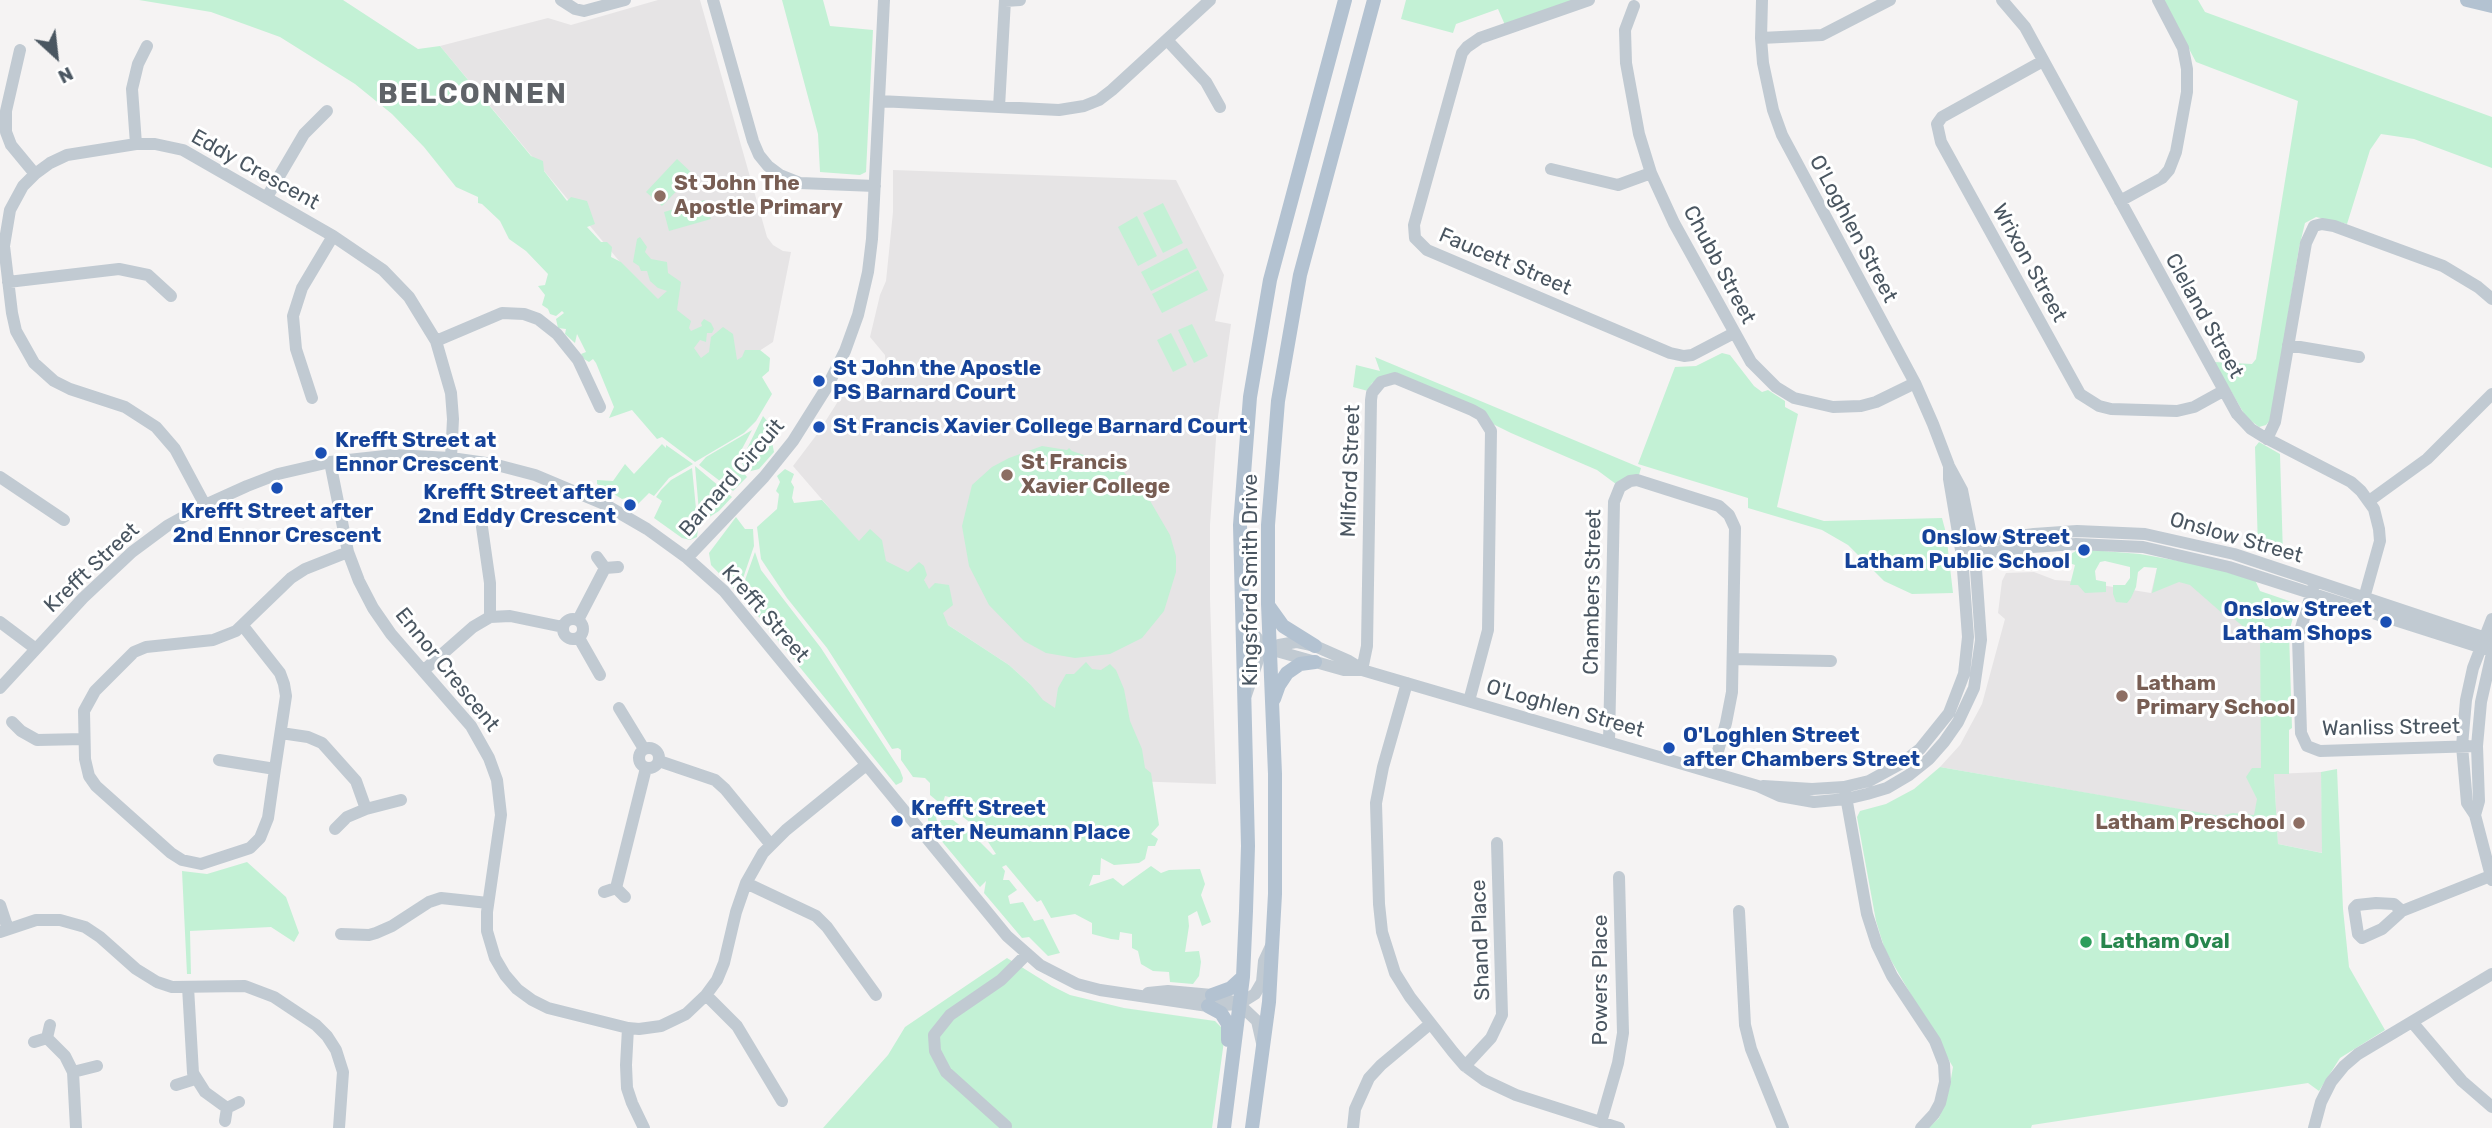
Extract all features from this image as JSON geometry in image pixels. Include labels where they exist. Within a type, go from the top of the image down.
[{"type":"main road","name":"Kingsford Smith Drive","points":[[1224,1128],[1243,977],[1248,846],[1240,524],[1250,397],[1266,303],[1345,0]]},
{"type":"main road","name":"Kingsford Smith Drive","points":[[1252,1128],[1264,1051],[1273,942],[1276,845],[1268,604],[1272,463],[1278,401],[1294,308],[1312,229],[1374,0]]},
{"type":"main road","points":[[2467,0],[2492,6]]},
{"type":"main road","points":[[1268,604],[1283,626],[1315,646]]},
{"type":"main road","points":[[1272,704],[1287,673],[1300,664],[1315,662]]},
{"type":"main road","points":[[1230,1090],[1228,1024],[1210,1001],[1243,977]]},
{"type":"street","points":[[561,0],[584,11],[625,0]]},
{"type":"street","points":[[713,0],[753,141],[768,166],[786,178],[800,183],[875,187]]},
{"type":"street","name":"Barnard Circuit","points":[[687,558],[764,477],[808,420],[845,351],[869,272],[884,0]]},
{"type":"street","points":[[999,107],[1005,1],[1020,0]]},
{"type":"street","points":[[879,101],[1059,110],[1084,106],[1099,100],[1112,90],[1210,0]]},
{"type":"street","name":"Faucett Street","points":[[1589,0],[1479,38],[1466,47],[1462,53],[1413,225],[1415,238],[1426,250],[1670,353],[1692,355],[1734,333]]},
{"type":"street","name":"O'Loghlen Street","points":[[1270,648],[1344,670],[1362,670],[1758,786],[1845,794],[1902,763],[1933,735],[1949,713],[1964,674],[1968,637],[1968,550],[1949,480],[1949,466],[1915,383],[1782,135],[1767,88],[1761,38],[1762,0]]},
{"type":"street","points":[[1761,38],[1822,35],[1890,0]]},
{"type":"street","name":"Cleland Street","points":[[2002,0],[2017,16],[2043,61],[2223,391],[2241,419],[2267,439],[2351,482],[2369,501]]},
{"type":"street","points":[[2120,201],[2162,177],[2169,170],[2176,152],[2187,92],[2187,69],[2183,48],[2158,0]]},
{"type":"street","name":"Chubb Street","points":[[1632,2],[1625,30],[1626,63],[1639,134],[1651,173],[1674,223],[1734,333],[1760,373],[1785,393],[1813,404],[1833,407],[1861,406],[1876,402],[1915,383]]},
{"type":"street","points":[[1167,40],[1206,82],[1220,107]]},
{"type":"street","points":[[136,144],[132,89],[138,64],[147,46]]},
{"type":"street","points":[[20,50],[6,111],[6,132],[10,145],[34,174]]},
{"type":"street","name":"Wrixon Street","points":[[2043,61],[1942,117],[1937,124],[1937,132],[1947,154],[2080,394],[2099,407],[2177,411],[2194,407],[2223,391]]},
{"type":"street","points":[[267,197],[304,134],[327,111]]},
{"type":"street","name":"Eddy Crescent","points":[[205,505],[176,449],[156,427],[125,407],[62,385],[47,376],[23,348],[16,331],[4,246],[5,227],[13,201],[23,186],[34,174],[67,155],[136,144],[155,144],[183,150],[364,255],[392,278],[417,308],[436,341],[451,393],[451,458]]},
{"type":"street","points":[[1550,169],[1618,184],[1651,173]]},
{"type":"street","points":[[2267,439],[2275,422],[2306,243],[2311,230],[2318,224],[2333,226],[2443,266],[2478,287],[2492,299]]},
{"type":"street","points":[[312,398],[296,349],[293,316],[302,288],[333,236]]},
{"type":"street","points":[[8,282],[119,269],[148,275],[171,296]]},
{"type":"street","points":[[436,341],[502,313],[521,314],[538,319],[557,334],[578,360],[600,407]]},
{"type":"street","points":[[2288,345],[2359,357]]},
{"type":"street","name":"Milford Street","points":[[1362,670],[1367,646],[1371,400],[1372,393],[1381,382],[1395,378],[1472,410],[1487,422],[1491,431],[1493,455],[1488,630],[1469,701]]},
{"type":"street","points":[[2362,603],[2380,541],[2377,517],[2369,501],[2427,459],[2492,394]]},
{"type":"street","name":"Krefft Street","points":[[0,688],[83,598],[132,552],[205,505],[278,474],[330,462],[394,455],[451,458],[493,464],[535,475],[571,489],[628,517],[687,558],[724,591],[1007,936],[1026,955],[1076,984],[1100,990],[1137,994],[1162,1001],[1239,1004]]},
{"type":"street","name":"Ennor Crescent","points":[[330,462],[348,552],[373,608],[391,634],[478,736],[489,758],[497,780],[501,815],[488,903],[487,931],[492,949],[505,975],[517,989],[532,1000],[548,1008],[628,1028],[650,1028],[672,1022],[686,1014],[717,980],[746,883],[771,845],[866,765]]},
{"type":"street","points":[[0,477],[64,520]]},
{"type":"street","name":"Chambers Street","points":[[1609,742],[1614,502],[1616,494],[1625,484],[1637,480],[1725,509],[1735,535],[1730,708],[1712,772]]},
{"type":"street","points":[[482,527],[490,583],[490,617]]},
{"type":"street","name":"Onslow Street","points":[[1968,550],[2034,534],[2077,531],[2145,534],[2234,554],[2314,587],[2488,646]]},
{"type":"street","points":[[2143,547],[2145,534]]},
{"type":"street","name":"Onslow Street","points":[[1968,550],[2076,544],[2143,547],[2314,587]]},
{"type":"street","points":[[243,626],[280,673],[286,696],[268,818],[260,838],[244,851],[201,864],[182,860],[96,786],[87,771],[83,717],[88,700],[129,655],[146,647],[213,640],[243,626],[291,578],[305,569],[348,552]]},
{"type":"street","points":[[578,620],[607,564]]},
{"type":"street","name":"Wanliss Street","points":[[2314,587],[2298,638],[2301,733],[2307,746],[2320,751],[2477,746]]},
{"type":"street","points":[[1241,607],[1253,633],[1261,643],[1270,648],[1259,657],[1244,701]]},
{"type":"street","points":[[423,671],[472,627],[490,617],[510,617],[563,627]]},
{"type":"street","points":[[2475,815],[2479,801],[2477,746],[2492,619]]},
{"type":"street","points":[[563,627],[567,621],[578,620]]},
{"type":"street","points":[[578,620],[583,626],[579,638]]},
{"type":"street","points":[[0,622],[36,649]]},
{"type":"street","points":[[563,627],[567,637],[579,638]]},
{"type":"street","points":[[579,638],[600,675]]},
{"type":"street","name":"O'Loghlen Street","points":[[1270,648],[1296,642],[1315,646],[1349,661],[1362,670]]},
{"type":"street","points":[[2402,911],[2491,878],[2487,849],[2475,815],[2467,803],[2462,746],[2466,699],[2488,646]]},
{"type":"street","points":[[1733,659],[1831,661]]},
{"type":"street","points":[[1407,683],[1383,767],[1377,803],[1379,904],[1382,932],[1395,973],[1409,997],[1465,1066],[1499,1088],[1619,1128]]},
{"type":"street","points":[[620,708],[644,749]]},
{"type":"street","points":[[12,722],[37,740],[83,739]]},
{"type":"street","points":[[281,733],[308,737],[322,743],[356,780],[366,809]]},
{"type":"street","points":[[644,749],[656,750],[659,761]]},
{"type":"street","points":[[644,749],[639,760],[646,768]]},
{"type":"street","points":[[219,760],[275,769]]},
{"type":"street","points":[[646,768],[654,767],[659,761]]},
{"type":"street","points":[[659,761],[715,780],[771,845]]},
{"type":"street","points":[[615,892],[646,768]]},
{"type":"street","points":[[1845,794],[1874,937],[1892,976],[1939,1048],[1944,1064],[1945,1082],[1940,1103],[1922,1128]]},
{"type":"street","points":[[335,829],[347,817],[401,800]]},
{"type":"street","name":"Shand Place","points":[[1465,1066],[1490,1038],[1500,1024],[1502,1015],[1497,843]]},
{"type":"street","name":"Powers Place","points":[[1601,1122],[1617,1070],[1623,1033],[1619,877]]},
{"type":"street","points":[[746,883],[816,916],[827,927],[876,995]]},
{"type":"street","points":[[341,934],[376,933],[429,902],[442,898],[488,903]]},
{"type":"street","points":[[0,905],[4,931],[36,920],[52,919],[77,924],[100,937],[150,979],[172,987],[253,987],[274,997],[316,1025],[327,1036],[341,1065],[343,1087],[339,1128]]},
{"type":"street","points":[[1739,911],[1745,1025],[1751,1049],[1783,1128]]},
{"type":"street","points":[[1264,1051],[1257,1021],[1239,1004],[1255,994],[1262,982],[1264,961],[1273,942]]},
{"type":"street","points":[[1006,1126],[946,1072],[935,1051],[934,1035],[950,1015],[1001,980],[1026,955]]},
{"type":"street","points":[[2314,1128],[2320,1102],[2344,1066],[2358,1054],[2492,974]]},
{"type":"street","points":[[188,987],[191,1062],[195,1079],[205,1092],[230,1110]]},
{"type":"street","points":[[706,995],[737,1026],[782,1101]]},
{"type":"street","points":[[2412,1022],[2462,1081],[2492,1107]]},
{"type":"street","points":[[1353,1128],[1355,1109],[1369,1078],[1430,1024]]},
{"type":"street","points":[[628,1028],[625,1065],[627,1088],[644,1128]]},
{"type":"street","points":[[44,1035],[65,1056],[73,1072],[76,1128]]},
{"type":"street","points":[[73,1072],[97,1066]]},
{"type":"street","points":[[176,1085],[195,1079]]},
{"type":"shaded area","name":"St John The Apostle Primary","points":[[658,0],[700,0],[767,237],[773,245],[791,252],[773,342],[710,383],[680,334],[440,46],[548,18],[571,25]]},
{"type":"shaded area","name":"St Francis Xavier College","points":[[893,170],[1176,180],[1224,275],[1215,321],[1231,324],[1217,424],[1210,525],[1216,784],[1073,779],[1030,684],[1009,665],[942,621],[871,556],[793,466],[842,395],[871,390],[880,384],[886,374],[885,355],[870,337],[886,281],[893,212]]},
{"type":"shaded area","name":"Latham Primary School","points":[[2158,564],[2260,591],[2262,824],[1940,767],[1960,745],[1982,704],[2005,619],[1998,613],[2002,581],[2006,573],[2034,572],[2055,580],[2151,593]]},
{"type":"shaded area","name":"Latham Preschool","points":[[2321,772],[2323,853],[2278,844],[2274,774]]},
{"type":"green space","points":[[139,0],[343,0],[418,49],[440,46],[531,156],[543,161],[544,171],[567,201],[571,197],[587,201],[595,224],[587,227],[601,242],[607,242],[612,247],[611,257],[621,262],[658,299],[667,291],[658,288],[650,281],[647,271],[641,271],[633,262],[637,239],[640,237],[647,247],[645,252],[651,259],[667,262],[668,273],[681,282],[677,310],[691,321],[691,331],[702,326],[704,319],[711,323],[714,329],[712,333],[707,333],[706,342],[700,340],[694,348],[701,358],[709,352],[711,337],[723,327],[733,334],[737,360],[745,350],[760,350],[770,358],[769,371],[762,377],[772,394],[756,421],[744,433],[695,462],[662,437],[657,439],[632,410],[609,418],[614,407],[596,363],[593,359],[589,362],[584,359],[581,354],[586,352],[577,334],[575,343],[565,334],[566,329],[558,328],[556,319],[564,313],[562,311],[556,316],[550,314],[542,305],[545,295],[538,286],[545,285],[548,274],[526,251],[509,239],[500,221],[478,203],[478,197],[456,187],[424,147],[392,114],[355,84],[280,37],[211,12]]},
{"type":"green space","points":[[782,0],[823,0],[830,26],[873,30],[866,172],[860,175],[820,172],[818,134]]},
{"type":"green space","points":[[1406,0],[1577,0],[1505,25],[1498,9],[1456,24],[1453,33],[1401,19]]},
{"type":"green space","points":[[2163,0],[2198,0],[2205,12],[2492,117],[2492,168],[2414,139],[2381,134],[2370,150],[2347,224],[2316,217],[2305,223],[2271,419],[2266,425],[2259,427],[2246,417],[2214,362],[2252,364],[2256,359],[2298,101],[2196,62]]},
{"type":"green space","points":[[677,159],[693,174],[662,206],[646,192]]},
{"type":"green space","points":[[705,200],[711,219],[669,231],[664,212]]},
{"type":"green space","points":[[1163,203],[1183,243],[1163,253],[1143,213]]},
{"type":"green space","points":[[1137,216],[1157,256],[1138,266],[1118,227]]},
{"type":"green space","points":[[1187,248],[1197,268],[1151,291],[1141,272]]},
{"type":"green space","points":[[1198,270],[1208,290],[1162,313],[1152,294]]},
{"type":"green space","points":[[1192,324],[1208,356],[1194,363],[1178,330]]},
{"type":"green space","points":[[1171,333],[1187,365],[1173,372],[1157,340]]},
{"type":"green space","points":[[1722,353],[1730,355],[1754,386],[1762,392],[1768,390],[1785,401],[1785,407],[1798,414],[1777,507],[1824,521],[1942,518],[1953,593],[1912,594],[1884,581],[1848,545],[1822,530],[1748,508],[1748,498],[1638,464],[1675,367],[1696,366]]},
{"type":"green space","points":[[1375,357],[1641,468],[1639,475],[1620,487],[1597,470],[1511,433],[1406,381],[1385,377],[1372,383],[1368,391],[1353,387],[1356,365],[1380,371]]},
{"type":"green space","points":[[763,416],[768,422],[774,452],[759,469],[747,472],[742,463],[744,455]]},
{"type":"green space","points":[[752,430],[735,462],[747,477],[733,491],[699,465],[706,457]]},
{"type":"green space","points":[[2259,442],[2280,454],[2283,556],[2258,548],[2255,447]]},
{"type":"green space","points":[[662,444],[693,464],[669,478],[654,496],[649,493],[636,506],[597,484],[597,480],[613,481],[625,464],[634,474]]},
{"type":"green space","points":[[1042,446],[1067,450],[1069,448],[1119,467],[1149,499],[1170,535],[1176,556],[1176,572],[1164,611],[1142,638],[1110,654],[1075,658],[1046,653],[1024,641],[989,605],[969,566],[962,526],[972,485],[992,467]]},
{"type":"green space","points":[[695,466],[732,497],[719,511],[700,523]]},
{"type":"green space","points":[[692,468],[698,529],[697,537],[690,540],[682,538],[654,518],[662,501],[656,497],[661,490],[671,480]]},
{"type":"green space","points":[[785,469],[794,474],[791,482],[794,487],[794,503],[822,500],[859,541],[870,529],[882,540],[886,561],[908,572],[919,562],[924,566],[927,575],[924,580],[929,589],[935,583],[949,585],[953,605],[943,613],[948,625],[1009,665],[1043,700],[1055,708],[1058,688],[1066,674],[1074,674],[1086,662],[1092,669],[1101,670],[1110,664],[1116,670],[1124,689],[1130,721],[1142,749],[1145,768],[1151,773],[1159,825],[1151,834],[1158,839],[1155,846],[1148,846],[1145,859],[1139,863],[1114,865],[1101,858],[1100,875],[1093,875],[1089,886],[1113,878],[1123,886],[1151,866],[1161,873],[1169,870],[1200,869],[1205,884],[1201,895],[1211,922],[1202,926],[1197,911],[1188,916],[1185,952],[1199,951],[1201,962],[1199,976],[1193,984],[1170,982],[1169,972],[1153,971],[1141,964],[1138,951],[1132,948],[1132,934],[1120,932],[1119,940],[1111,939],[1092,934],[1092,923],[1075,914],[1051,918],[1041,900],[1037,902],[1006,865],[1002,867],[1005,871],[1003,880],[1009,880],[1017,890],[1008,896],[1010,904],[1023,902],[1034,921],[1043,919],[1060,953],[1048,956],[1029,937],[1022,938],[984,893],[986,881],[980,887],[929,826],[926,806],[941,811],[936,817],[938,825],[941,820],[953,820],[993,855],[996,854],[981,831],[963,817],[948,810],[949,797],[945,796],[942,805],[930,795],[930,783],[925,778],[913,777],[901,760],[901,750],[892,749],[827,648],[787,598],[761,559],[757,527],[777,509],[779,494],[776,491],[780,482],[777,476]]},
{"type":"green space","points":[[736,517],[745,529],[753,529],[754,546],[738,593],[711,565],[709,553]]},
{"type":"green space","points":[[2079,549],[2140,554],[2207,566],[2255,580],[2260,591],[2295,603],[2289,632],[2292,728],[2289,730],[2289,774],[2274,774],[2278,844],[2322,853],[2321,772],[2337,769],[2343,909],[2349,967],[2385,1030],[2340,1058],[2319,1091],[2308,1083],[2032,1125],[2031,1128],[1928,1128],[1939,1118],[1949,1090],[1953,1067],[1885,950],[1876,921],[1857,817],[1860,811],[1886,804],[1914,789],[1940,767],[2220,816],[2233,813],[2254,815],[2257,799],[2246,777],[2252,768],[2261,768],[2260,636],[2252,634],[2233,618],[2222,613],[2190,585],[2179,582],[2152,593],[2157,568],[2144,567],[2138,572],[2136,587],[2127,603],[2116,602],[2113,585],[2125,585],[2130,578],[2130,567],[2100,562],[2095,571],[2096,580],[2106,582],[2106,592],[2085,593],[2078,585],[2070,585],[2075,565],[2061,560]]},
{"type":"green space","points":[[755,552],[761,570],[821,648],[900,770],[902,782],[896,785],[740,594]]},
{"type":"green space","points":[[247,862],[286,897],[299,933],[294,942],[271,927],[190,931],[191,974],[187,974],[182,871],[207,874]]},
{"type":"green space","points":[[1007,958],[1070,995],[1124,1008],[1215,1021],[1222,1028],[1224,1041],[1212,1128],[823,1128],[888,1055],[905,1027]]},
{"type":"place","name":"St John The Apostle Primary","points":[[660,196]]},
{"type":"place","name":"St John the Apostle PS Barnard Court","points":[[819,381]]},
{"type":"place","name":"St Francis Xavier College Barnard Court","points":[[819,427]]},
{"type":"place","name":"Krefft Street at Ennor Crescent","points":[[321,453]]},
{"type":"place","name":"St Francis Xavier College","points":[[1007,475]]},
{"type":"place","name":"Krefft Street after 2nd Ennor Crescent","points":[[277,488]]},
{"type":"place","name":"Krefft Street after 2nd Eddy Crescent","points":[[630,505]]},
{"type":"place","name":"Onslow Street Latham Public School","points":[[2084,550]]},
{"type":"place","name":"Onslow Street Latham Shops","points":[[2386,622]]},
{"type":"place","name":"Latham Primary School","points":[[2122,696]]},
{"type":"place","name":"O'Loghlen Street after Chambers Street","points":[[1669,748]]},
{"type":"place","name":"Krefft Street after Neumann Place","points":[[897,821]]},
{"type":"place","name":"Latham Preschool","points":[[2299,823]]},
{"type":"place","name":"Latham Oval","points":[[2086,942]]},
{"type":"district","name":"BELCONNEN","points":[[473,95]]}]
